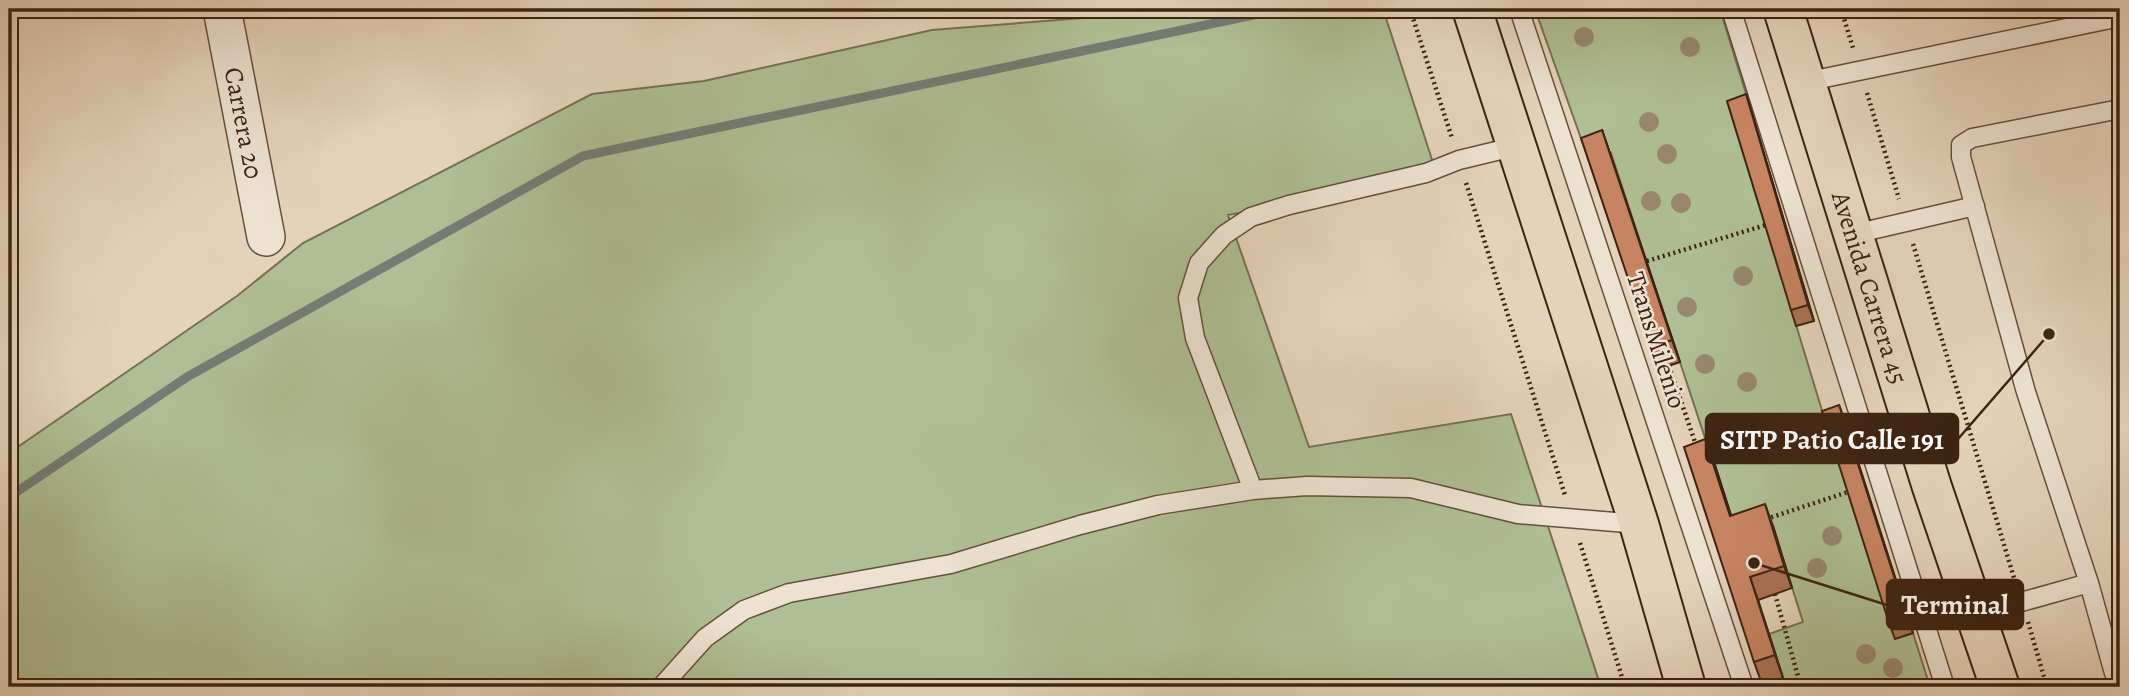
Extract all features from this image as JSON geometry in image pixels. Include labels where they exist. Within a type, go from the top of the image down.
[{"type":"highway","points":[[1472,9],[1639,524],[1686,687]]},
{"type":"highway","name":"Avenida Carrera 45","points":[[1783,9],[1932,487],[2000,687]]},
{"type":"highway","points":[[1932,487],[1974,687]]},
{"type":"street","name":"Carrera 20","points":[[222,9],[265,237]]},
{"type":"lane","name":"TransMilenio","points":[[1519,9],[1744,687]]},
{"type":"lane","points":[[1731,9],[1945,687]]},
{"type":"lane","points":[[1805,82],[2120,17]]},
{"type":"lane","points":[[2120,109],[1972,138],[1961,145],[1961,157],[2026,392],[2089,583],[2114,673],[2120,672]]},
{"type":"lane","points":[[1253,490],[1195,338],[1188,298],[1199,263],[1224,235],[1251,217],[1289,205],[1426,173],[1459,160],[1517,146]]},
{"type":"lane","points":[[1854,234],[1975,206]]},
{"type":"lane","points":[[661,687],[705,638],[744,610],[789,593],[951,564],[1157,505],[1253,490],[1307,486],[1411,488],[1518,514],[1639,524]]},
{"type":"lane","points":[[1975,615],[2089,583]]},
{"type":"path","points":[[1410,9],[1625,687]]},
{"type":"path","points":[[1841,9],[2047,687]]},
{"type":"path","points":[[1647,261],[1766,225]]},
{"type":"path","points":[[1669,366],[1699,453]]},
{"type":"path","points":[[1764,520],[1848,492]]},
{"type":"path","points":[[1775,594],[1801,687]]},
{"type":"green space","points":[[1113,9],[1383,9],[1437,175],[1228,215],[1309,447],[1511,414],[1601,687],[9,687],[9,453],[237,296],[303,243],[592,94],[704,81],[932,30],[1083,18]]},
{"type":"green space","points":[[1535,9],[1720,9],[1751,110],[1733,117],[1827,427],[1895,638],[1913,633],[1930,687],[1763,687],[1762,684],[1783,678],[1769,634],[1803,622],[1773,527],[1738,538],[1611,153],[1589,161]]},
{"type":"building","points":[[1746,94],[1808,305],[1791,310],[1727,101]]},
{"type":"building","points":[[1602,130],[1672,340],[1651,347],[1581,138]]},
{"type":"building","points":[[1839,405],[1907,617],[1889,623],[1822,411]]},
{"type":"building","points":[[1705,439],[1730,516],[1765,504],[1784,566],[1750,577],[1775,655],[1754,662],[1684,447]]},
{"type":"waterway","points":[[9,497],[187,377],[583,156],[1263,13]]},
{"type":"place","name":"SITP Patio Calle 191","points":[[2049,334]]},
{"type":"place","name":"Terminal","points":[[1754,563]]}]
